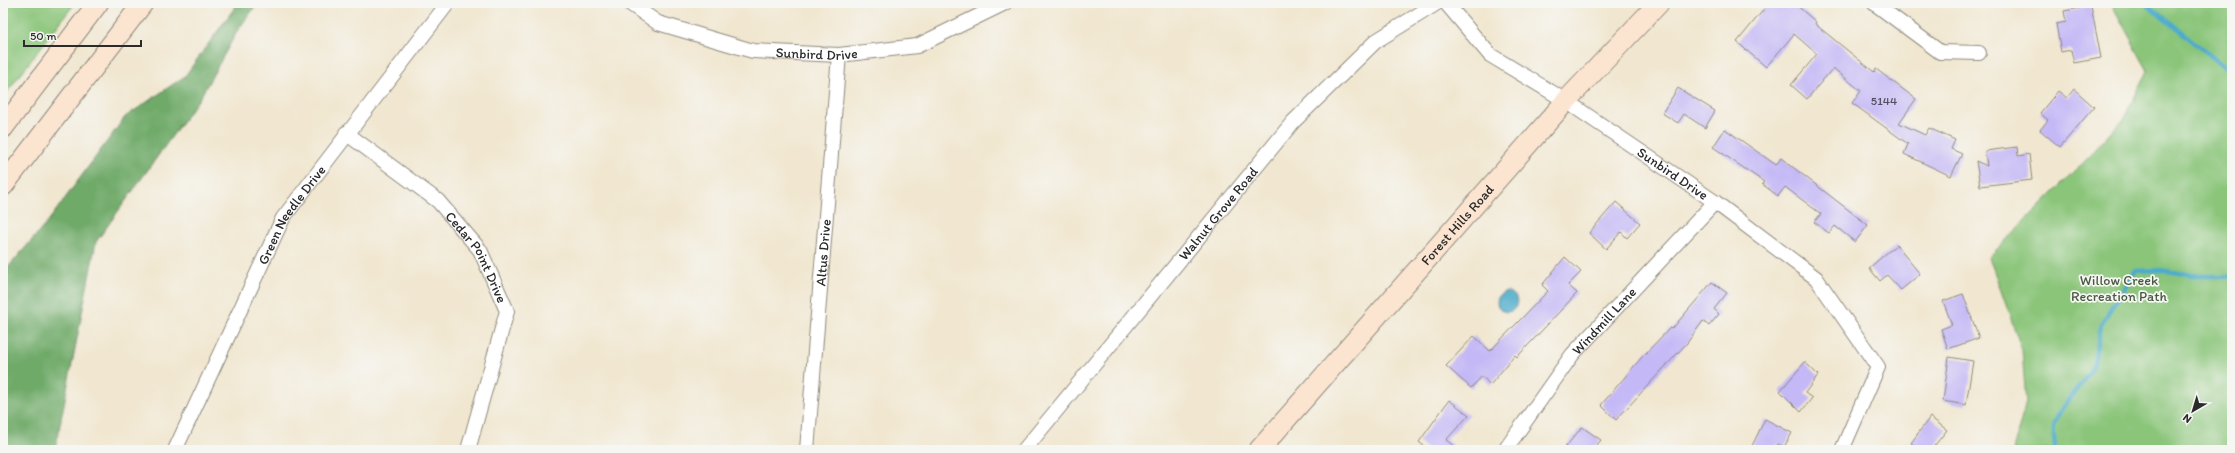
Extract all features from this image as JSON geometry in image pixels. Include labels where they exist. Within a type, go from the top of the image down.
[{"type":"street","points":[[3,128],[98,3]]},
{"type":"street","points":[[3,186],[143,3]]},
{"type":"street","name":"Green Needle Drive","points":[[175,450],[284,218],[346,133],[448,3]]},
{"type":"street","name":"Sunbird Drive","points":[[629,3],[658,23],[753,51],[839,56],[917,46],[1005,3]]},
{"type":"street","name":"Walnut Grove Road","points":[[1024,450],[1293,122],[1376,41],[1437,3]]},
{"type":"street","name":"Sunbird Drive","points":[[1446,3],[1490,56],[1566,101],[1715,202],[1816,278],[1878,367],[1842,450]]},
{"type":"street","name":"Forest Hills Road","points":[[1259,450],[1566,101],[1659,3]]},
{"type":"street","points":[[1874,3],[1940,52],[1979,53]]},
{"type":"street","name":"Altus Drive","points":[[807,450],[839,56]]},
{"type":"street","name":"Cedar Point Drive","points":[[346,133],[438,201],[480,250],[507,311],[468,450]]},
{"type":"street","name":"Windmill Lane","points":[[1505,450],[1572,355],[1715,202]]},
{"type":"green space","points":[[3,3],[75,3],[3,97]]},
{"type":"green space","points":[[238,3],[258,3],[238,30],[201,96],[96,242],[55,450],[3,450],[3,273],[46,224],[125,117],[185,76]]},
{"type":"green space","name":"Willow Creek Recreation Path","points":[[2111,3],[2232,3],[2232,450],[2013,450],[2026,402],[2022,350],[1989,257],[2086,160],[2123,119],[2148,71]]},
{"type":"water","points":[[1507,292],[1514,295],[1517,302],[1514,309],[1507,312],[1500,309],[1497,302],[1500,295]]},
{"type":"building","points":[[1769,3],[1794,3],[1816,22],[1815,24],[1874,72],[1876,69],[1916,99],[1899,123],[1925,135],[1929,128],[1955,140],[1951,149],[1962,154],[1951,176],[1904,154],[1908,144],[1852,103],[1861,91],[1833,68],[1807,99],[1791,85],[1817,54],[1794,34],[1766,67],[1737,42]]},
{"type":"building","points":[[2091,6],[2101,58],[2074,63],[2071,50],[2061,52],[2056,24],[2066,22],[2064,11]]},
{"type":"building","points":[[1678,88],[1715,111],[1705,128],[1684,114],[1678,123],[1662,113]]},
{"type":"building","points":[[2074,89],[2094,107],[2060,147],[2040,130],[2048,120],[2040,113],[2058,91],[2067,98]]},
{"type":"building","points":[[1725,129],[1776,165],[1781,158],[1868,225],[1855,242],[1835,226],[1829,233],[1814,222],[1821,214],[1785,187],[1778,196],[1762,184],[1764,182],[1713,147]]},
{"type":"building","points":[[2017,147],[2018,156],[2029,154],[2032,180],[1980,186],[1976,161],[1987,166],[1985,151]]},
{"type":"building","points":[[1616,202],[1640,223],[1627,238],[1621,232],[1606,249],[1589,233]]},
{"type":"building","points":[[1896,245],[1920,274],[1901,290],[1887,275],[1880,281],[1869,268]]},
{"type":"building","points":[[1565,257],[1581,272],[1568,285],[1577,293],[1517,357],[1515,355],[1490,385],[1482,376],[1471,388],[1446,366],[1474,336],[1490,351],[1548,291],[1542,285]]},
{"type":"building","points":[[1712,282],[1727,293],[1714,309],[1719,314],[1709,326],[1703,321],[1687,343],[1616,420],[1601,405],[1642,357],[1670,328],[1672,329]]},
{"type":"building","points":[[1963,294],[1979,338],[1948,349],[1941,329],[1952,325],[1943,301]]},
{"type":"building","points":[[1949,357],[1973,361],[1966,405],[1943,401]]},
{"type":"building","points":[[1805,362],[1818,375],[1805,393],[1812,398],[1801,412],[1780,391]]},
{"type":"building","points":[[1449,400],[1469,415],[1446,440],[1459,450],[1428,450],[1419,442]]},
{"type":"building","points":[[1930,417],[1947,430],[1931,450],[1910,450],[1914,445],[1911,443]]},
{"type":"building","points":[[1765,419],[1792,433],[1784,447],[1778,444],[1775,450],[1750,450]]},
{"type":"building","points":[[1582,427],[1601,440],[1593,450],[1563,450]]},
{"type":"waterway","points":[[2146,3],[2232,73]]},
{"type":"waterway","points":[[2055,450],[2054,428],[2056,420],[2065,404],[2092,368],[2101,325],[2135,271],[2160,270],[2199,276],[2232,276]]}]
